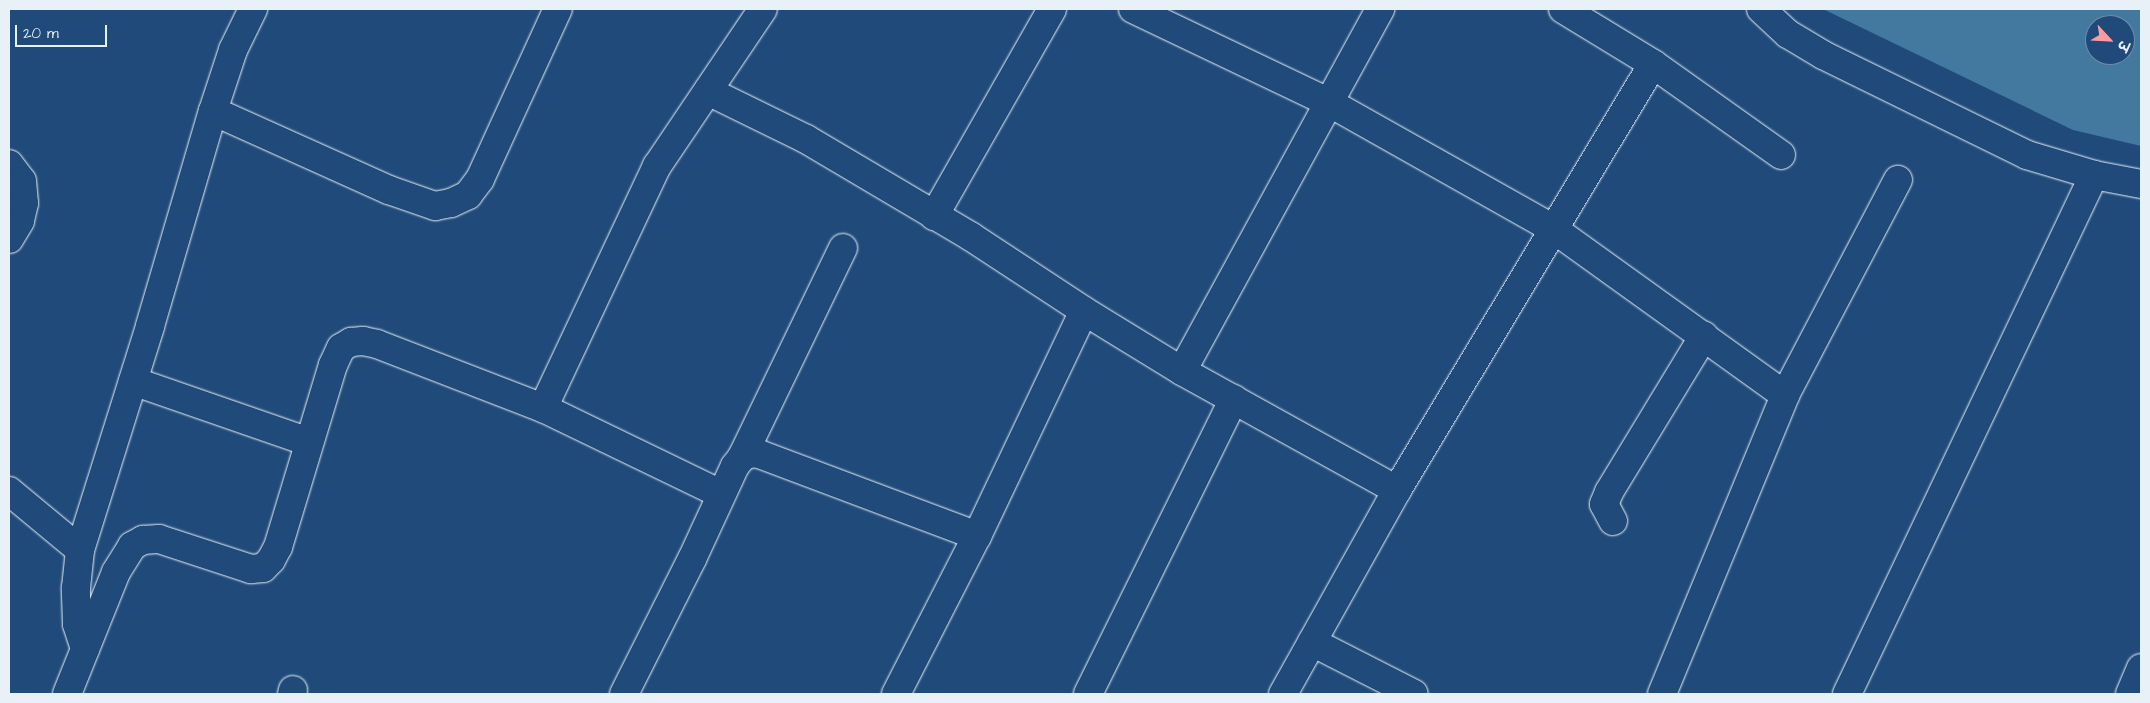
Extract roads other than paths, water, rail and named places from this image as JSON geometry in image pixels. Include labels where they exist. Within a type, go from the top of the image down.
[{"type":"street","points":[[85,649],[77,624],[76,588],[80,550],[133,381],[212,111],[233,50],[253,9]]},
{"type":"street","points":[[212,111],[389,190],[435,206],[451,203],[468,195],[480,179],[558,9]]},
{"type":"street","points":[[543,408],[657,166],[763,9]]},
{"type":"street","points":[[934,216],[1052,9]]},
{"type":"street","points":[[1133,9],[1330,103],[1555,230],[1785,395]]},
{"type":"street","points":[[1182,370],[1380,9]]},
{"type":"street","points":[[1563,9],[1653,64],[1781,155]]},
{"type":"street","points":[[1761,9],[1788,34],[1824,55],[2027,155],[2094,175],[2141,184]]},
{"type":"street","points":[[1283,694],[1397,490],[1555,230],[1653,64]]},
{"type":"street","points":[[708,91],[806,139],[934,216],[1084,312],[1182,370],[1397,490]]},
{"type":"street","points":[[9,164],[22,181],[24,203],[20,221],[9,239]]},
{"type":"street","points":[[1847,694],[2094,175]]},
{"type":"street","points":[[1662,694],[1785,395],[1898,180]]},
{"type":"street","points":[[624,694],[692,559],[721,494],[742,457],[843,248]]},
{"type":"street","points":[[896,694],[977,536],[1084,312]]},
{"type":"street","points":[[1613,521],[1604,504],[1609,492],[1704,336]]},
{"type":"street","points":[[67,694],[116,572],[132,546],[143,540],[158,539],[251,569],[264,568],[278,547],[333,365],[341,348],[352,342],[363,341],[377,344],[543,408],[721,494]]},
{"type":"street","points":[[133,381],[309,442]]},
{"type":"street","points":[[1088,694],[1234,399]]},
{"type":"street","points":[[742,457],[759,454],[977,536]]},
{"type":"street","points":[[9,491],[80,550]]},
{"type":"street","points":[[1312,642],[1414,694]]},
{"type":"street","points":[[2130,694],[2141,668]]},
{"type":"water","points":[[1823,9],[2141,9],[2141,146],[2073,130]]}]
